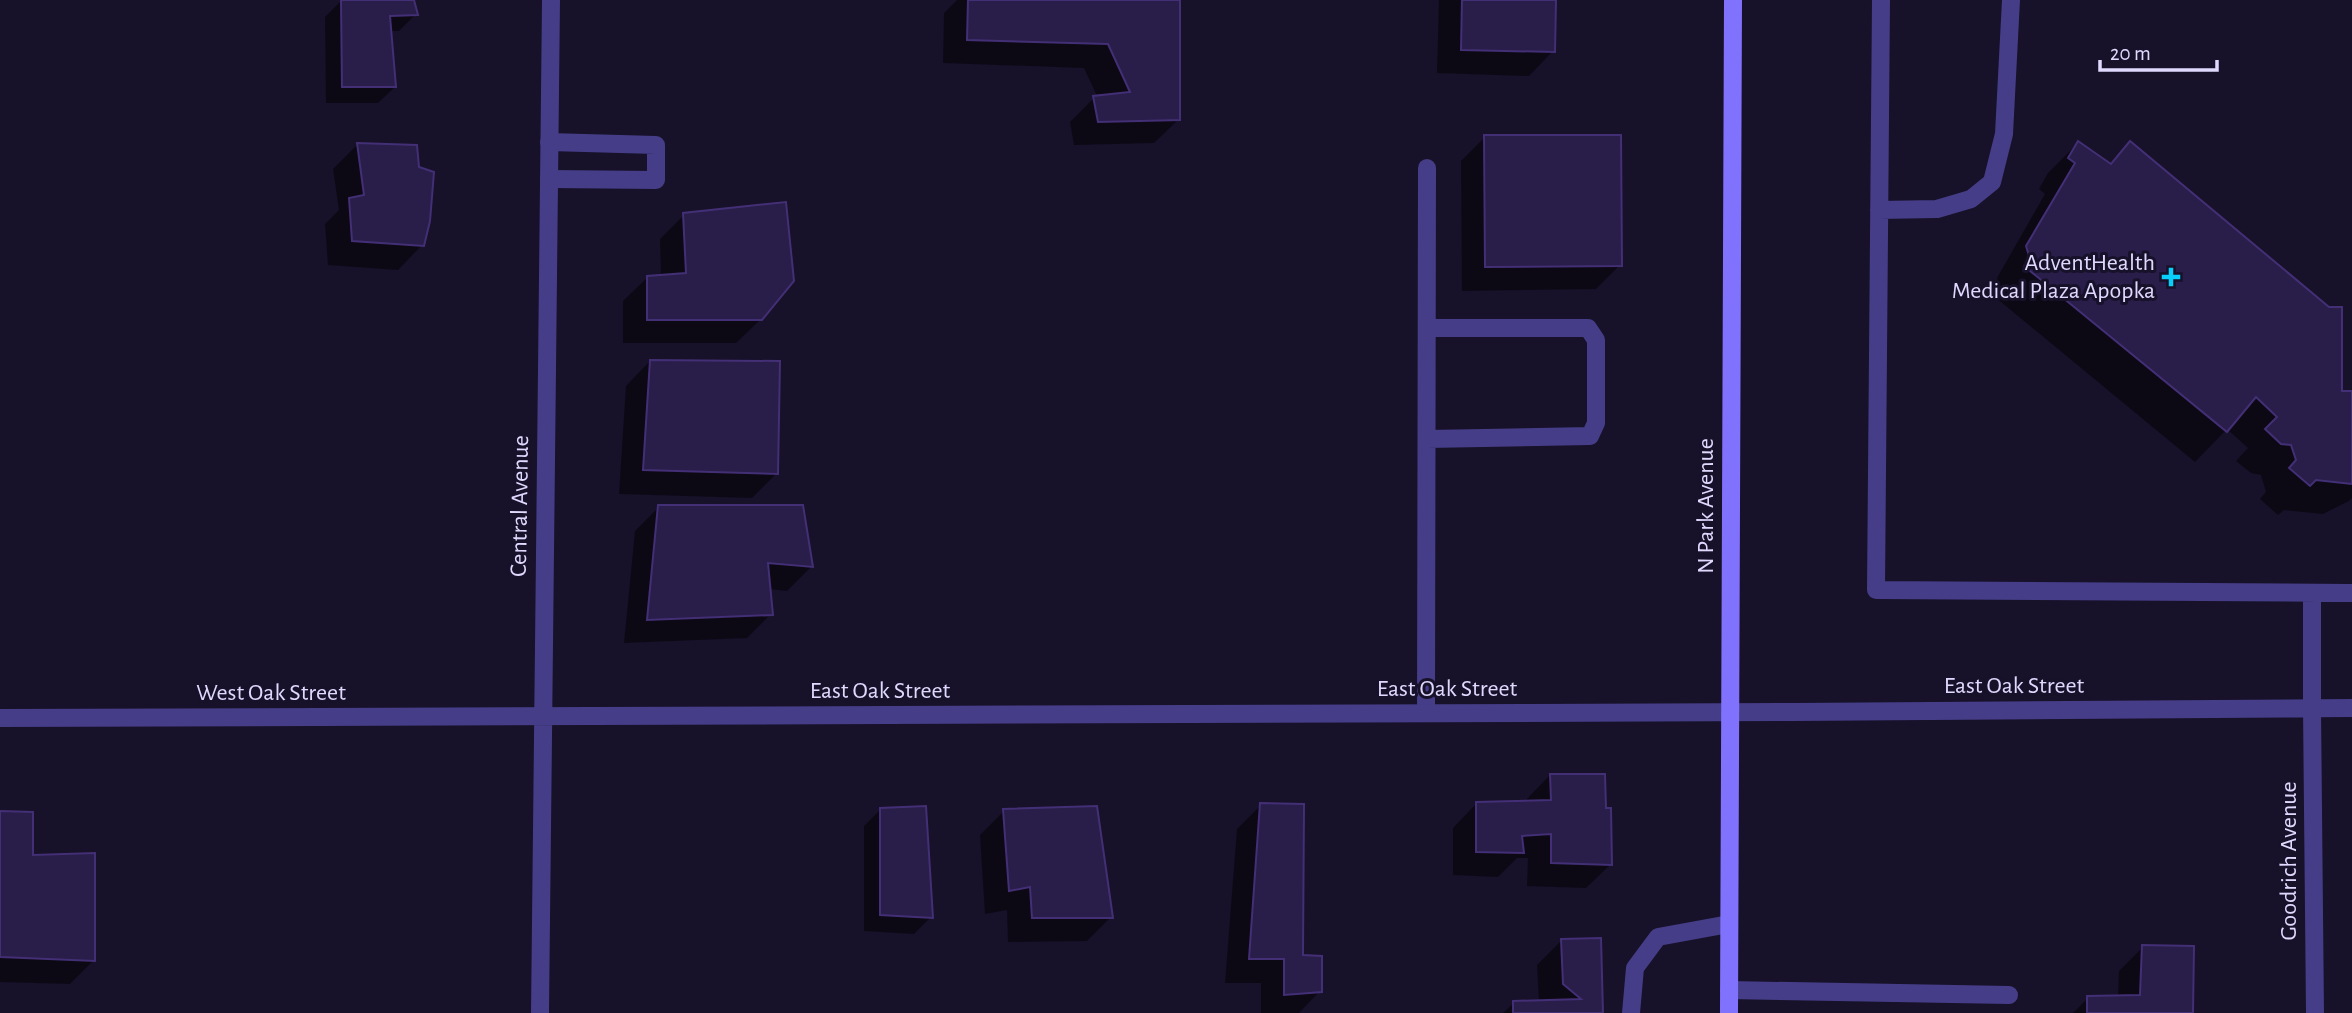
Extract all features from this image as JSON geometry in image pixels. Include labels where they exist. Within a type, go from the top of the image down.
[{"type":"main road","name":"N Park Avenue","points":[[1729,1013],[1733,0]]},
{"type":"street","name":"Central Avenue","points":[[540,1013],[551,0]]},
{"type":"street","points":[[1881,0],[1877,590],[2352,593]]},
{"type":"street","points":[[1879,210],[1937,209],[1971,199],[1993,182],[2004,134],[2011,0]]},
{"type":"street","points":[[549,142],[656,145],[656,180],[549,179]]},
{"type":"street","points":[[1426,713],[1427,168]]},
{"type":"street","points":[[1427,328],[1588,328],[1596,340],[1596,423],[1590,436],[1427,439]]},
{"type":"street","name":"Goodrich Avenue","points":[[2312,593],[2315,1013]]},
{"type":"street","name":"East Oak Street","points":[[542,717],[2352,708]]},
{"type":"street","name":"West Oak Street","points":[[0,718],[542,717]]},
{"type":"street","points":[[1631,1013],[1635,968],[1658,937],[1729,924]]},
{"type":"street","points":[[1729,990],[2009,995]]},
{"type":"building","points":[[341,0],[414,0],[418,15],[390,16],[396,87],[342,87]]},
{"type":"building","points":[[968,0],[1180,0],[1180,120],[1098,122],[1093,96],[1130,92],[1108,44],[967,40]]},
{"type":"building","points":[[1462,0],[1556,0],[1555,52],[1461,50]]},
{"type":"building","points":[[1484,135],[1621,135],[1622,266],[1485,267]]},
{"type":"building","points":[[2078,141],[2111,164],[2130,141],[2329,307],[2342,307],[2342,391],[2352,391],[2352,484],[2316,480],[2310,486],[2289,468],[2296,460],[2291,445],[2281,444],[2265,429],[2277,417],[2256,397],[2227,432],[2024,266],[2030,259],[2026,246],[2075,163],[2068,158]]},
{"type":"building","points":[[357,143],[417,145],[419,167],[434,172],[430,221],[424,246],[352,241],[349,198],[364,195]]},
{"type":"building","points":[[786,202],[794,281],[762,320],[647,320],[647,276],[686,273],[683,213]]},
{"type":"building","points":[[650,360],[780,361],[778,474],[643,470]]},
{"type":"building","points":[[658,505],[803,505],[813,567],[768,563],[773,615],[647,620]]},
{"type":"building","points":[[1550,774],[1605,774],[1606,808],[1611,808],[1612,865],[1551,863],[1551,834],[1522,836],[1524,853],[1476,852],[1476,802],[1551,800]]},
{"type":"building","points":[[1260,803],[1304,804],[1303,955],[1322,956],[1322,992],[1284,995],[1284,959],[1249,959]]},
{"type":"building","points":[[926,806],[933,918],[880,915],[880,808]]},
{"type":"building","points":[[1097,806],[1113,918],[1032,918],[1030,887],[1009,891],[1003,809]]},
{"type":"building","points":[[0,811],[33,812],[33,855],[95,853],[95,961],[0,957]]},
{"type":"building","points":[[1601,938],[1603,1013],[1513,1013],[1513,1001],[1581,999],[1563,984],[1561,939]]},
{"type":"building","points":[[2142,945],[2194,946],[2193,1013],[2087,1013],[2087,996],[2140,995]]},
{"type":"place","name":"AdventHealth Medical Plaza Apopka","points":[[2171,277]]}]
